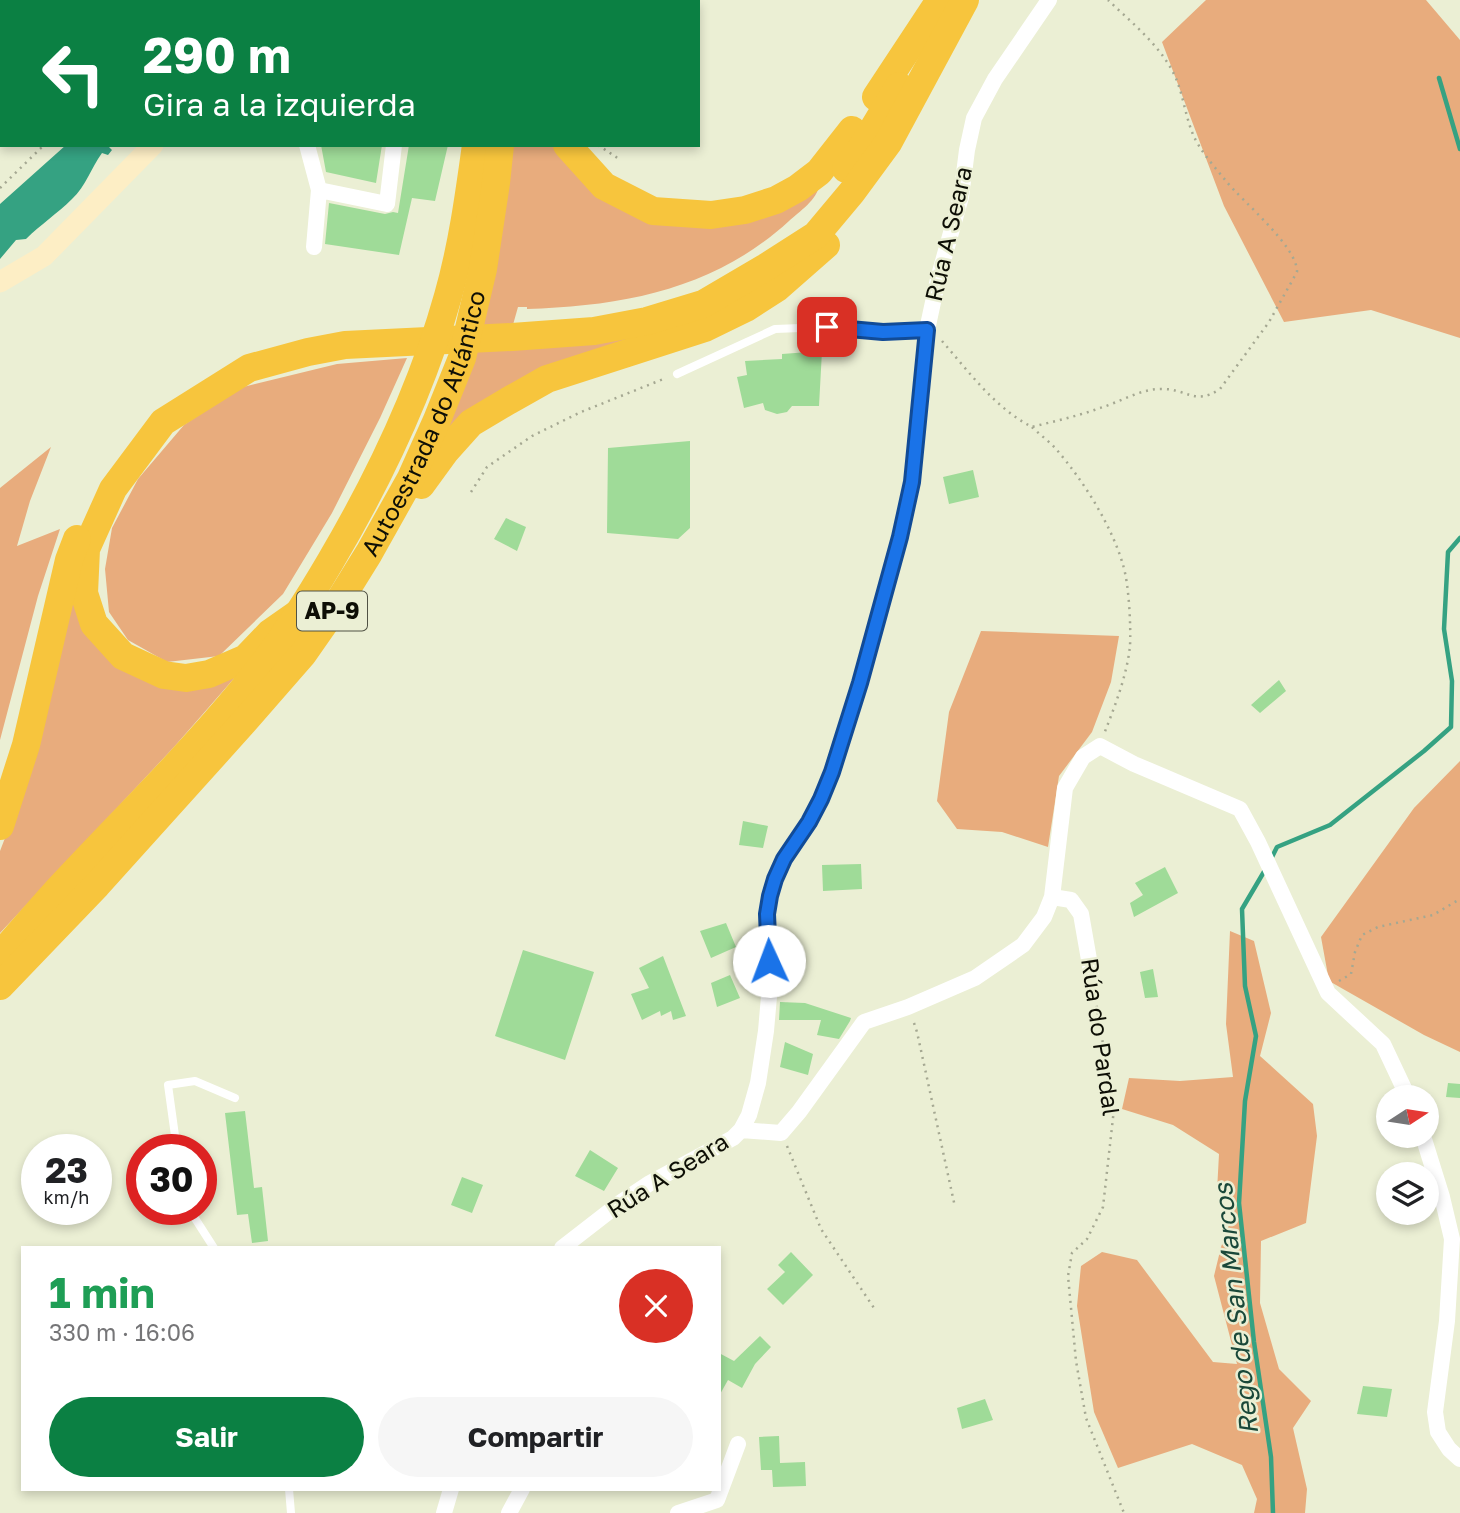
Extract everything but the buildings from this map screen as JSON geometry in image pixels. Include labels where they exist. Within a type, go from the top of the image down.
[{"type":"highway","points":[[569,147],[604,186],[653,211],[711,215],[745,210],[776,200],[819,172],[860,120],[943,0]]},
{"type":"highway","points":[[514,329],[597,316],[695,291],[732,275],[769,248],[817,208],[861,149],[905,76],[943,0]]},
{"type":"highway","points":[[0,827],[26,745],[69,559],[90,504],[118,455],[155,411],[198,378],[242,354],[302,336],[338,329],[385,335],[514,329],[594,331],[648,321],[703,304],[816,235],[888,143],[965,0]]},
{"type":"highway","points":[[369,554],[445,452],[471,423],[547,379],[705,328],[746,308],[777,288],[839,233],[868,202],[913,124],[976,0]]},
{"type":"highway","name":"Autoestrada do Atlántico","points":[[0,955],[240,694],[275,650],[300,612],[369,492],[426,363],[448,296],[470,194],[476,147]]},
{"type":"highway","name":"Autoestrada do Atlántico","points":[[0,986],[106,875],[303,654],[369,554],[411,478],[462,358],[483,269],[500,147]]},
{"type":"highway","points":[[300,612],[270,633],[246,658],[209,674],[186,678],[164,675],[123,656],[94,624],[84,593],[86,548],[113,489],[163,422],[249,368],[385,335]]},
{"type":"main road","points":[[0,282],[44,257],[151,147]]},
{"type":"street","name":"Rúa A Seara","points":[[565,1246],[650,1183],[733,1138],[741,1130],[748,1115],[758,1083],[766,1031],[770,985],[767,914],[770,896],[784,859],[809,822],[832,772],[860,683],[900,537],[912,482],[927,330],[961,197],[974,118],[995,79],[1049,0]]},
{"type":"street","points":[[308,147],[319,190],[314,247]]},
{"type":"street","points":[[319,190],[387,204],[394,147]]},
{"type":"street","points":[[781,1133],[864,1022],[908,1007],[975,978],[1023,945],[1044,917],[1052,897],[1065,788],[1083,757],[1100,746],[1134,764],[1240,809],[1328,993],[1383,1044],[1402,1085]]},
{"type":"street","name":"Rúa do Pardal","points":[[1052,897],[1070,900],[1081,914],[1091,971]]},
{"type":"street","name":"Rúa A Seara","points":[[741,1130],[781,1133]]},
{"type":"street","points":[[1427,1148],[1452,1239],[1447,1321],[1435,1412],[1438,1432],[1449,1450],[1460,1459]]},
{"type":"street","points":[[721,1489],[738,1444]]},
{"type":"street","points":[[444,1513],[450,1491]]},
{"type":"street","points":[[509,1513],[521,1491]]},
{"type":"street","points":[[678,1513],[717,1500],[720,1491]]},
{"type":"lane","points":[[677,374],[775,329],[827,327],[883,332],[927,330]]},
{"type":"lane","points":[[175,1134],[168,1085],[195,1081],[234,1098]]},
{"type":"lane","points":[[199,1225],[213,1246]]},
{"type":"lane","points":[[289,1491],[292,1513]]},
{"type":"path","points":[[1032,427],[1102,408],[1150,390],[1164,389],[1200,397],[1212,394],[1220,389],[1269,322],[1297,272],[1293,257],[1266,221],[1231,187],[1204,153],[1192,133],[1174,75],[1159,51],[1108,0]]},
{"type":"path","points":[[0,188],[42,147]]},
{"type":"path","points":[[601,147],[620,159]]},
{"type":"path","points":[[927,330],[940,339],[993,398],[1016,419],[1032,427],[1055,449],[1084,487],[1111,535],[1124,566],[1129,607],[1129,647],[1115,705],[1100,746]]},
{"type":"path","points":[[471,492],[488,467],[532,436],[581,412],[677,374]]},
{"type":"path","points":[[1322,981],[1338,982],[1351,974],[1355,951],[1362,935],[1378,927],[1433,915],[1460,899]]},
{"type":"path","name":"Rúa do Pardal","points":[[1091,971],[1114,1109],[1102,1207],[1087,1239],[1072,1253],[1068,1276],[1076,1360],[1086,1418],[1124,1513]]},
{"type":"path","points":[[908,1007],[917,1032],[955,1207]]},
{"type":"path","points":[[781,1133],[821,1229],[874,1308]]},
{"type":"shaded area","points":[[1206,0],[1426,0],[1460,40],[1460,338],[1371,310],[1284,322],[1224,206],[1162,42]]},
{"type":"shaded area","points":[[64,147],[109,147],[112,150],[108,155],[102,153],[72,199],[26,239],[16,240],[0,259],[0,204]]},
{"type":"shaded area","points":[[512,147],[557,147],[655,218],[819,185],[807,205],[760,244],[699,278],[633,298],[598,304],[527,309],[518,307],[507,346],[644,332],[451,433],[442,428]]},
{"type":"shaded area","points":[[407,358],[332,513],[283,594],[219,656],[167,662],[128,640],[109,612],[105,569],[112,528],[138,479],[184,425],[239,388],[337,364]]},
{"type":"shaded area","points":[[51,447],[30,501],[17,546],[60,529],[38,596],[0,740],[0,488]]},
{"type":"shaded area","points":[[80,566],[123,664],[244,667],[174,747],[0,933],[0,851]]},
{"type":"shaded area","points":[[981,631],[1119,636],[1111,682],[1092,732],[1059,776],[1048,847],[1002,832],[957,829],[937,801],[949,712]]},
{"type":"shaded area","points":[[1460,761],[1460,1052],[1424,1035],[1329,981],[1321,937],[1414,808]]},
{"type":"shaded area","points":[[1230,931],[1254,941],[1271,1013],[1260,1056],[1313,1104],[1317,1136],[1306,1223],[1261,1241],[1260,1303],[1279,1369],[1311,1401],[1293,1428],[1307,1489],[1305,1513],[1254,1513],[1257,1499],[1242,1465],[1192,1444],[1118,1468],[1094,1412],[1077,1306],[1081,1266],[1102,1252],[1137,1260],[1213,1362],[1237,1364],[1214,1276],[1237,1203],[1217,1191],[1219,1154],[1173,1125],[1122,1109],[1129,1078],[1180,1081],[1233,1077],[1226,1024]]},
{"type":"waterway","points":[[1439,78],[1460,149]]},
{"type":"waterway","name":"Rego de San Marcos","points":[[1271,859],[1277,847],[1330,825],[1451,727],[1452,681],[1444,629],[1448,552],[1460,538]]},
{"type":"waterway","name":"Rego de San Marcos","points":[[1265,870],[1242,909],[1245,986],[1256,1036],[1245,1101],[1239,1203],[1254,1342],[1271,1457],[1273,1513]]},
{"type":"route","points":[[769,961],[767,914],[775,879],[784,859],[809,822],[832,772],[860,683],[900,537],[912,482],[927,330],[883,332],[827,327]]}]
